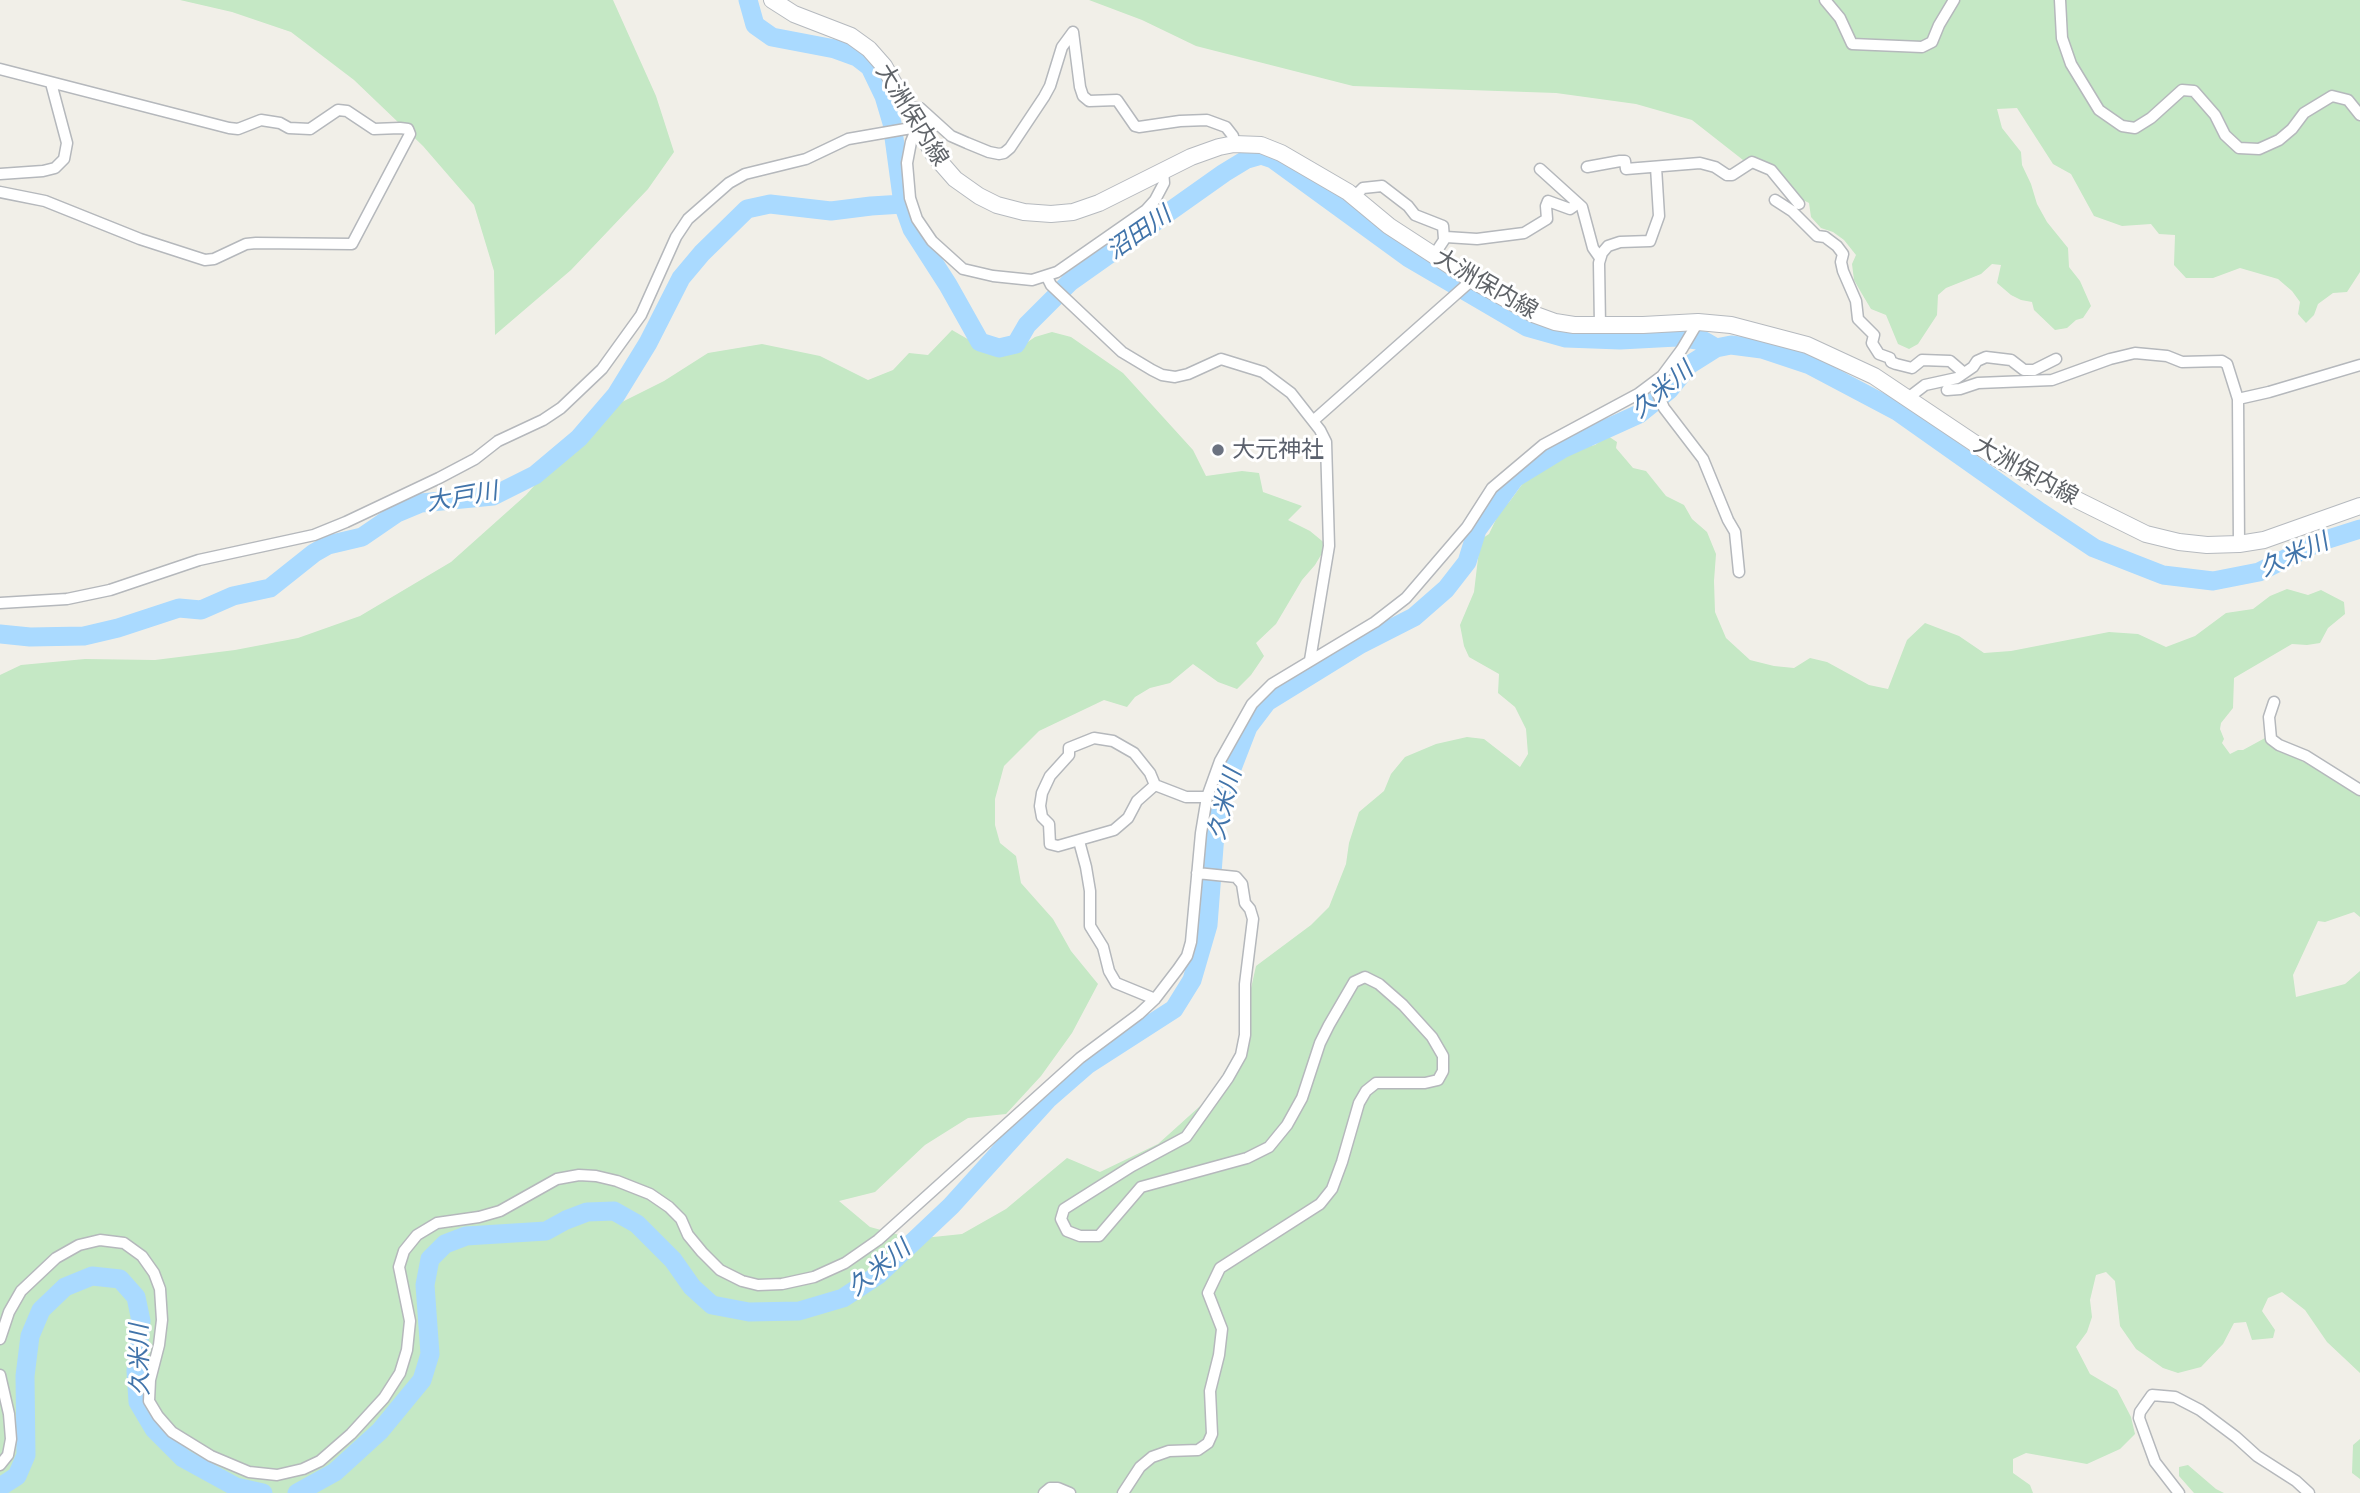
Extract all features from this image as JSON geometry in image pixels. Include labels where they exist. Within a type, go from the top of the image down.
[{"type":"main road","name":"大洲保内線","points":[[772,0],[794,15],[851,36],[869,49],[884,66],[906,107],[909,129],[955,179],[997,205],[1024,212],[1073,212],[1099,203],[1191,157],[1234,144],[1261,145],[1282,153],[1354,197],[1389,226],[1470,282],[1533,313],[1574,326],[1731,326],[1807,345],[1874,376],[1998,459],[2146,534],[2188,543],[2239,544],[2264,540],[2359,508]]},
{"type":"street","points":[[1825,0],[1840,19],[1852,44],[1922,47],[1931,42],[1954,0]]},
{"type":"street","points":[[2060,0],[2062,38],[2071,64],[2099,110],[2122,126],[2135,128],[2151,118],[2182,90],[2194,91],[2215,115],[2225,135],[2239,148],[2259,149],[2278,140],[2292,129],[2304,113],[2332,96],[2348,100],[2360,115]]},
{"type":"street","points":[[906,107],[920,108],[959,139],[989,152],[1004,153],[1044,97],[1062,47],[1073,32],[1080,87],[1083,96],[1089,101],[1117,100],[1135,126],[1139,127],[1208,120],[1227,127],[1233,136],[1234,144]]},
{"type":"street","points":[[0,69],[229,128],[238,129],[261,120],[280,123],[289,128],[310,129],[338,110],[347,111],[374,129],[408,129],[410,134],[352,244],[246,244],[214,259],[205,260],[140,239],[45,201],[0,192]]},
{"type":"street","points":[[0,174],[43,172],[64,159],[67,143],[51,83]]},
{"type":"street","points":[[0,603],[67,599],[110,590],[199,560],[314,535],[475,459],[498,441],[543,420],[561,408],[602,369],[641,315],[676,237],[688,219],[719,190],[745,174],[806,159],[848,139],[909,129],[911,142],[907,163],[910,198],[917,219],[932,241],[963,269],[993,276],[1049,281],[1122,352],[1162,375],[1175,377],[1188,374],[1221,359],[1263,372],[1291,393],[1313,421],[1326,442],[1329,546],[1310,660]]},
{"type":"street","points":[[1587,167],[1620,161],[1625,161],[1626,169],[1700,163],[1732,175],[1752,162],[1771,170],[1799,204]]},
{"type":"street","points":[[1600,258],[1608,246],[1620,242],[1650,241],[1659,216],[1656,167]]},
{"type":"street","points":[[1540,169],[1583,210],[1594,248],[1600,258],[1600,326]]},
{"type":"street","points":[[1049,281],[1057,272],[1146,209],[1155,200],[1164,183],[1163,171]]},
{"type":"street","points":[[1354,197],[1363,188],[1382,186],[1415,215],[1443,226],[1444,239],[1434,255]]},
{"type":"street","points":[[1775,200],[1792,211],[1817,236],[1825,237],[1837,246],[1843,254],[1843,271],[1856,300],[1858,319],[1874,335],[1872,343],[1879,354],[1890,358],[1891,362],[1912,368],[1922,360],[1950,361],[1964,373]]},
{"type":"street","points":[[1444,239],[1477,239],[1524,233],[1547,219],[1548,201],[1570,209],[1577,204]]},
{"type":"street","points":[[1313,421],[1470,282]]},
{"type":"street","points":[[0,1339],[9,1312],[21,1291],[56,1258],[79,1245],[100,1240],[124,1243],[142,1256],[154,1273],[160,1289],[162,1320],[150,1380],[149,1401],[158,1416],[172,1432],[202,1450],[250,1472],[277,1475],[303,1469],[320,1461],[351,1434],[384,1398],[400,1373],[407,1350],[410,1321],[399,1267],[404,1251],[417,1235],[437,1223],[500,1211],[558,1179],[596,1175],[650,1194],[669,1207],[681,1219],[688,1235],[702,1252],[720,1269],[742,1281],[758,1285],[814,1277],[845,1263],[878,1240],[1072,1065],[1155,999],[1178,969],[1191,942],[1207,797],[1220,761],[1252,704],[1272,684],[1375,622],[1406,598],[1467,527],[1492,488],[1543,445],[1638,394],[1662,376],[1697,325]]},
{"type":"street","points":[[1947,390],[1978,383],[2052,380],[2135,353],[2167,356],[2182,362],[2222,361],[2227,364],[2238,399],[2239,544]]},
{"type":"street","points":[[1908,398],[1925,385],[1951,381],[1986,357],[2011,360],[2024,370],[2034,370],[2056,359]]},
{"type":"street","points":[[2238,399],[2269,393],[2360,365]]},
{"type":"street","points":[[1653,383],[1664,408],[1703,459],[1735,532],[1739,572]]},
{"type":"street","points":[[2274,702],[2269,717],[2271,739],[2306,756],[2360,790]]},
{"type":"street","points":[[1155,785],[1138,801],[1128,818],[1114,830],[1058,846],[1050,844],[1049,824],[1042,817],[1040,806],[1042,793],[1051,776],[1069,755],[1069,748],[1094,738],[1114,741],[1134,753],[1150,773],[1155,785],[1186,797],[1207,797]]},
{"type":"street","points":[[1079,841],[1090,891],[1090,926],[1103,947],[1109,971],[1116,983],[1155,999]]},
{"type":"street","points":[[1123,1493],[1140,1467],[1152,1457],[1169,1451],[1198,1450],[1208,1443],[1212,1434],[1210,1391],[1222,1329],[1208,1293],[1220,1268],[1320,1204],[1332,1189],[1359,1103],[1366,1091],[1376,1083],[1425,1083],[1438,1080],[1443,1071],[1443,1056],[1432,1037],[1404,1005],[1379,984],[1365,977],[1354,982],[1329,1025],[1301,1098],[1287,1125],[1269,1147],[1247,1158],[1141,1187],[1099,1236],[1080,1236],[1067,1231],[1061,1219],[1064,1209],[1132,1166],[1186,1138],[1241,1055],[1245,1035],[1245,985],[1253,919],[1250,909],[1244,903],[1242,884],[1236,877],[1200,873]]},
{"type":"street","points":[[0,1375],[9,1414],[11,1439],[8,1455],[0,1465]]},
{"type":"street","points":[[2179,1493],[2155,1462],[2139,1418],[2152,1395],[2175,1397],[2200,1410],[2309,1493]]},
{"type":"street","points":[[1044,1493],[1050,1488],[1058,1488],[1070,1493]]},
{"type":"green space","points":[[180,0],[613,0],[656,96],[674,152],[648,189],[571,270],[495,335],[494,271],[474,205],[423,146],[354,80],[291,32],[232,12]]},
{"type":"green space","points":[[1089,0],[2360,0],[2360,272],[2347,292],[2333,293],[2318,304],[2314,315],[2306,323],[2298,314],[2300,302],[2278,279],[2240,268],[2213,278],[2186,278],[2174,265],[2175,235],[2159,234],[2151,224],[2122,226],[2094,216],[2071,174],[2053,164],[2017,108],[1997,109],[2002,128],[2021,152],[2022,165],[2037,204],[2047,222],[2068,248],[2069,267],[2080,281],[2091,306],[2083,318],[2067,328],[2055,330],[2034,310],[2032,302],[2011,295],[1997,283],[2001,265],[1992,264],[1981,274],[1946,288],[1938,295],[1937,315],[1918,344],[1909,349],[1898,344],[1886,315],[1871,309],[1854,280],[1852,264],[1856,255],[1844,240],[1821,228],[1811,217],[1809,203],[1797,197],[1772,166],[1758,158],[1743,160],[1692,120],[1636,104],[1556,93],[1353,86],[1196,46],[1142,20]]},
{"type":"green space","points":[[952,330],[990,352],[1016,350],[1035,337],[1052,332],[1071,337],[1123,373],[1193,450],[1206,476],[1242,471],[1259,473],[1263,492],[1302,506],[1288,520],[1310,531],[1327,545],[1276,624],[1256,643],[1264,656],[1237,689],[1218,682],[1193,664],[1170,683],[1150,688],[1135,697],[1127,707],[1104,700],[1039,731],[1004,766],[995,799],[995,825],[1000,843],[1016,856],[1021,883],[1053,919],[1071,951],[1098,984],[1072,1033],[1041,1076],[1006,1114],[968,1118],[925,1145],[875,1192],[839,1201],[870,1227],[914,1239],[962,1234],[1006,1209],[1067,1158],[1100,1172],[1158,1144],[1209,1098],[1237,1051],[1256,966],[1311,925],[1329,907],[1346,864],[1349,843],[1359,812],[1384,791],[1391,774],[1405,757],[1436,744],[1467,737],[1484,739],[1520,767],[1528,754],[1526,729],[1515,707],[1498,693],[1499,674],[1469,657],[1460,625],[1474,592],[1479,550],[1483,538],[1489,534],[1500,511],[1540,466],[1561,453],[1595,445],[1608,436],[1617,442],[1616,448],[1633,468],[1646,471],[1666,496],[1684,505],[1692,519],[1707,532],[1716,554],[1715,612],[1726,638],[1750,660],[1774,666],[1794,668],[1810,658],[1827,662],[1869,685],[1888,689],[1907,640],[1925,623],[1959,636],[1984,653],[2011,651],[2109,632],[2138,634],[2166,647],[2195,636],[2226,613],[2253,609],[2270,596],[2287,589],[2308,595],[2321,590],[2344,602],[2345,614],[2328,628],[2320,643],[2292,644],[2234,678],[2233,708],[2221,723],[2220,729],[2224,739],[2222,743],[2230,754],[2265,738],[2278,749],[2345,783],[2360,796],[2360,917],[2354,912],[2325,922],[2318,921],[2293,975],[2296,997],[2345,984],[2360,971],[2360,1373],[2327,1342],[2305,1310],[2282,1292],[2268,1298],[2262,1311],[2275,1330],[2273,1338],[2252,1340],[2246,1322],[2234,1323],[2223,1344],[2201,1367],[2178,1373],[2163,1368],[2136,1349],[2120,1326],[2115,1281],[2106,1272],[2096,1275],[2090,1300],[2092,1317],[2087,1332],[2076,1347],[2090,1374],[2117,1390],[2131,1417],[2135,1434],[2120,1449],[2087,1464],[2026,1453],[2013,1459],[2013,1473],[2030,1485],[2033,1493],[0,1493],[0,675],[21,665],[85,659],[155,660],[235,650],[298,638],[360,616],[451,562],[526,495],[571,444],[608,409],[664,381],[708,353],[762,344],[820,356],[868,380],[893,370],[909,353],[928,355]]},
{"type":"green space","points":[[2360,1439],[2360,1479],[2352,1473],[2353,1445]]},
{"type":"green space","points":[[2188,1465],[2224,1493],[2194,1493],[2179,1476],[2179,1467]]},
{"type":"waterway","name":"沼田川","points":[[748,0],[755,25],[772,37],[835,49],[857,57],[870,67],[884,96],[892,123],[903,204],[912,229],[980,342],[999,348],[1016,344],[1027,325],[1070,282],[1224,173],[1247,159],[1261,155],[1273,159],[1409,258],[1527,327],[1566,338],[1620,340],[1677,337],[1704,341],[1716,348]]},
{"type":"waterway","name":"大戸川","points":[[0,634],[30,637],[84,636],[179,608],[201,610],[233,596],[270,588],[328,545],[362,537],[397,513],[421,503],[493,496],[535,475],[579,438],[616,395],[648,343],[681,278],[702,253],[747,209],[770,204],[831,211],[903,204]]},
{"type":"waterway","name":"久米川","points":[[297,1493],[335,1472],[380,1431],[422,1380],[430,1354],[425,1285],[430,1259],[445,1244],[466,1236],[546,1231],[587,1212],[614,1211],[637,1224],[673,1260],[692,1287],[712,1305],[749,1312],[799,1311],[843,1298],[878,1275],[951,1206],[1048,1099],[1087,1065],[1174,1009],[1192,980],[1208,925],[1216,821],[1229,776],[1248,727],[1267,702],[1361,644],[1414,617],[1446,589],[1467,562],[1477,530],[1515,478],[1564,448],[1639,414],[1669,390],[1689,365],[1716,348],[1731,345],[1762,349],[1810,365],[1897,411],[2094,548],[2163,575],[2213,581],[2259,572],[2319,542],[2360,529]]},
{"type":"waterway","name":"久米川","points":[[0,1487],[17,1476],[26,1455],[25,1376],[30,1336],[41,1310],[65,1287],[92,1276],[120,1279],[136,1297],[141,1321],[136,1371],[138,1402],[154,1429],[183,1458],[236,1487],[263,1493]]},
{"type":"place","name":"大元神社","points":[[1218,450]]}]
